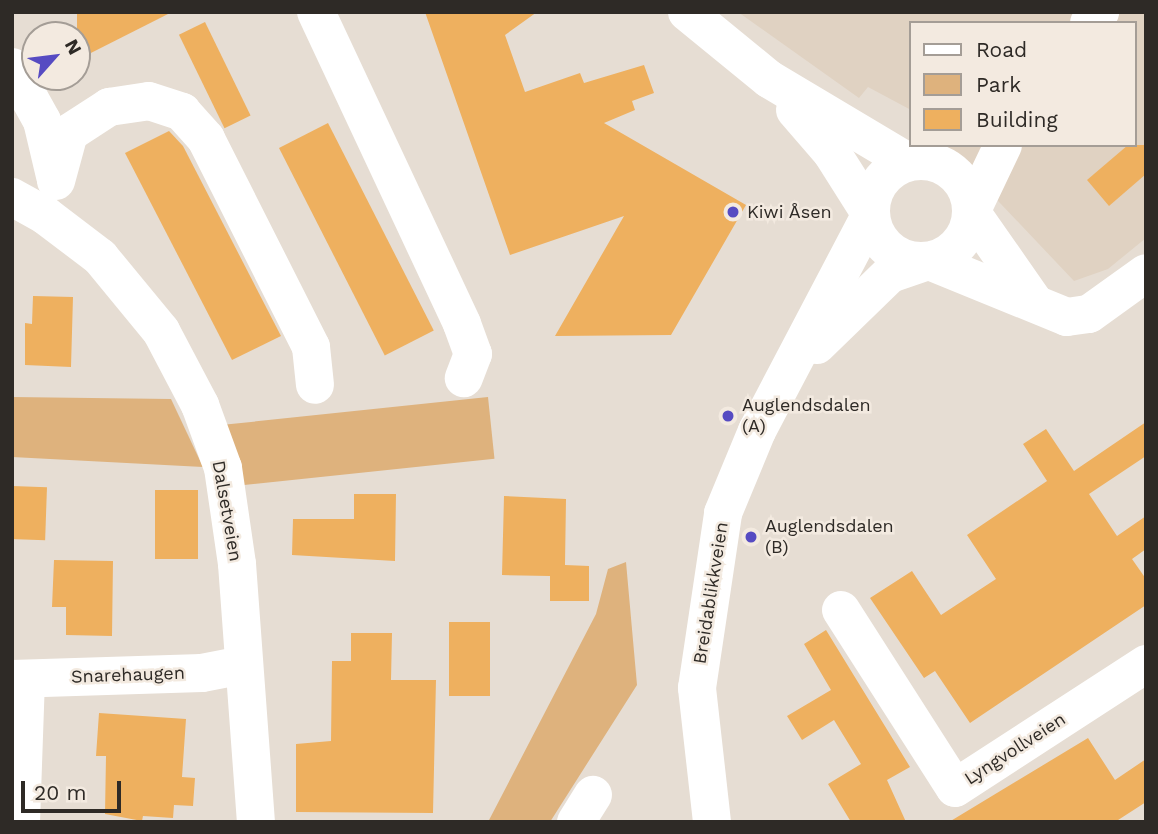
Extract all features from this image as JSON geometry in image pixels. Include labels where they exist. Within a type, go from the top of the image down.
[{"type":"street","points":[[316,12],[462,324],[473,354],[464,378]]},
{"type":"street","points":[[687,12],[769,79],[832,153],[870,214],[880,240],[890,249],[1067,317],[1089,314],[1146,273]]},
{"type":"street","points":[[12,67],[42,121],[51,198]]},
{"type":"street","points":[[769,79],[941,164],[963,183],[972,212],[1037,307]]},
{"type":"street","points":[[51,198],[69,133],[108,107],[149,101],[182,112],[206,139],[312,347],[315,385]]},
{"type":"street","points":[[927,262],[958,244],[1002,147]]},
{"type":"street","points":[[870,214],[874,190],[888,172],[922,156]]},
{"type":"street","name":"Dalsetveien","points":[[12,197],[51,198],[161,331],[200,405],[223,468],[256,822]]},
{"type":"street","name":"Breidablikkveien","points":[[712,822],[697,688],[706,607],[723,513],[786,376],[870,214]]},
{"type":"street","name":"Breidablikkveien","points":[[786,376],[890,274],[927,262]]},
{"type":"street","name":"Lyngvollveien","points":[[841,610],[955,788],[1146,664]]},
{"type":"street","name":"Snarehaugen","points":[[19,679],[202,673],[243,665]]},
{"type":"street","points":[[19,679],[21,822]]},
{"type":"shaded area","points":[[738,12],[1146,12],[1146,238],[1108,269],[1074,281],[947,147],[1137,147],[1137,21],[909,21],[909,109],[868,87],[859,98]]},
{"type":"green space","points":[[12,397],[171,399],[203,467],[12,457]]},
{"type":"green space","points":[[488,397],[494,459],[225,487],[218,425]]},
{"type":"green space","points":[[626,562],[637,685],[550,822],[488,822],[596,614],[608,569]]},
{"type":"building","points":[[77,12],[172,12],[91,53],[91,21],[77,21]]},
{"type":"building","points":[[425,12],[537,12],[505,35],[525,92],[580,73],[584,83],[644,65],[654,93],[632,101],[635,110],[604,123],[746,205],[671,335],[555,336],[624,216],[510,255]]},
{"type":"building","points":[[205,22],[251,115],[225,128],[179,35]]},
{"type":"building","points":[[328,123],[434,331],[385,356],[279,148]]},
{"type":"building","points":[[169,131],[183,146],[281,336],[232,360],[125,153]]},
{"type":"building","points":[[1146,145],[1146,174],[1109,206],[1087,180],[1126,147]]},
{"type":"building","points":[[33,296],[73,297],[71,367],[25,365],[25,323],[32,324]]},
{"type":"building","points":[[1146,422],[1146,456],[1089,494],[1117,536],[1146,516],[1146,549],[1132,559],[1146,579],[1146,605],[970,723],[935,671],[924,678],[870,598],[912,571],[941,615],[996,579],[967,535],[1047,481],[1023,444],[1046,429],[1074,471]]},
{"type":"building","points":[[12,486],[47,487],[45,540],[12,539]]},
{"type":"building","points":[[155,490],[198,490],[198,559],[155,559]]},
{"type":"building","points":[[354,494],[396,494],[395,561],[292,555],[293,519],[354,519]]},
{"type":"building","points":[[504,496],[566,499],[565,565],[589,566],[589,601],[550,601],[550,576],[502,575]]},
{"type":"building","points":[[54,560],[113,561],[112,636],[66,635],[66,607],[52,607]]},
{"type":"building","points":[[449,622],[490,622],[490,696],[449,696]]},
{"type":"building","points":[[826,630],[910,767],[887,780],[906,822],[851,822],[828,784],[861,764],[834,720],[802,740],[787,716],[831,690],[804,644]]},
{"type":"building","points":[[351,633],[392,633],[391,680],[436,680],[433,813],[296,812],[296,744],[331,741],[332,661],[351,661]]},
{"type":"building","points":[[99,713],[186,719],[182,777],[195,778],[193,806],[174,805],[173,818],[143,816],[142,821],[105,814],[106,756],[96,756]]},
{"type":"building","points":[[1088,738],[1115,780],[1146,759],[1146,802],[1115,822],[949,822]]},
{"type":"place","name":"Kiwi Åsen","points":[[733,212]]},
{"type":"place","name":"Auglendsdalen (A)","points":[[728,416]]},
{"type":"place","name":"Auglendsdalen (B)","points":[[751,537]]}]
